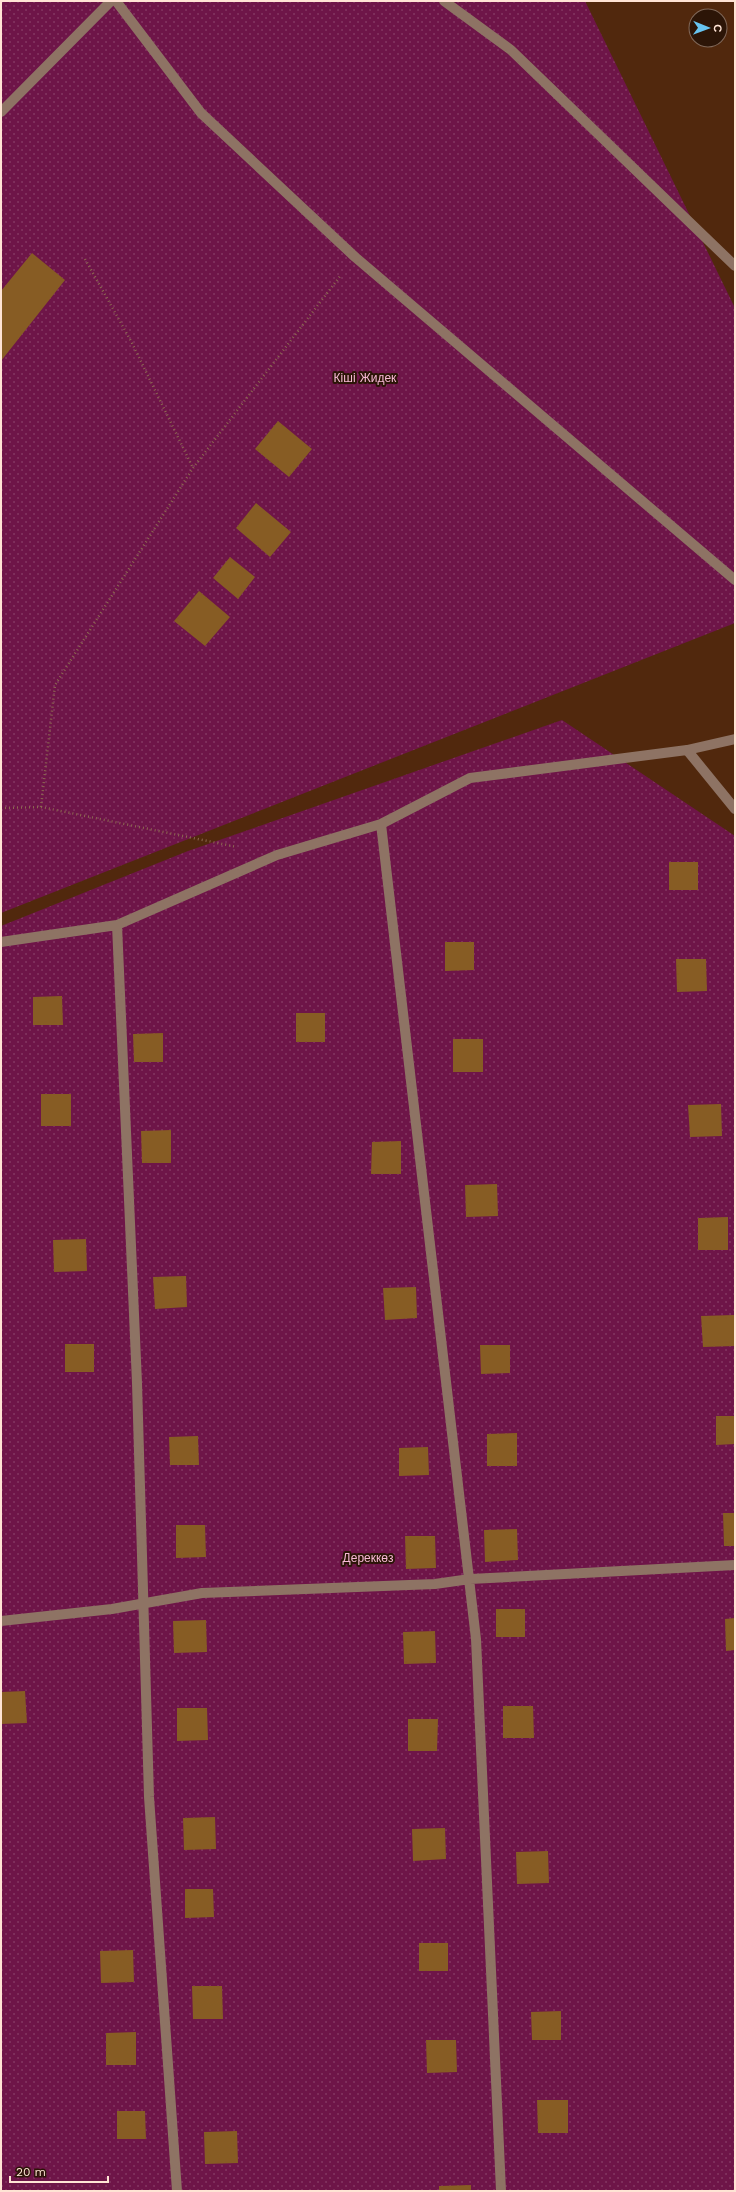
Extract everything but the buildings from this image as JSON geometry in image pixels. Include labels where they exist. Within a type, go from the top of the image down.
[{"type":"street","points":[[1,112],[111,1]]},
{"type":"street","points":[[116,1],[201,113],[355,257],[735,580]]},
{"type":"street","points":[[444,1],[511,50],[735,266]]},
{"type":"street","points":[[1,942],[117,925],[277,854],[381,824],[470,778],[687,750],[735,739]]},
{"type":"street","points":[[687,750],[735,809]]},
{"type":"street","points":[[381,824],[476,1639],[501,2191]]},
{"type":"street","points":[[117,925],[136,1368],[149,1797],[177,2191]]},
{"type":"street","points":[[1,1621],[112,1610],[202,1593],[435,1584],[470,1578],[735,1564]]},
{"type":"path","points":[[40,807],[55,685],[193,468],[355,257]]},
{"type":"path","points":[[85,259],[131,341],[193,468]]},
{"type":"path","points":[[1,808],[40,807],[239,847]]},
{"type":"green space","name":"Кіші Жидек","points":[[1,1],[585,1],[735,308],[735,623],[1,913]]},
{"type":"green space","name":"Дереккөз","points":[[562,720],[735,836],[735,2191],[1,2191],[1,926],[188,851]]}]
